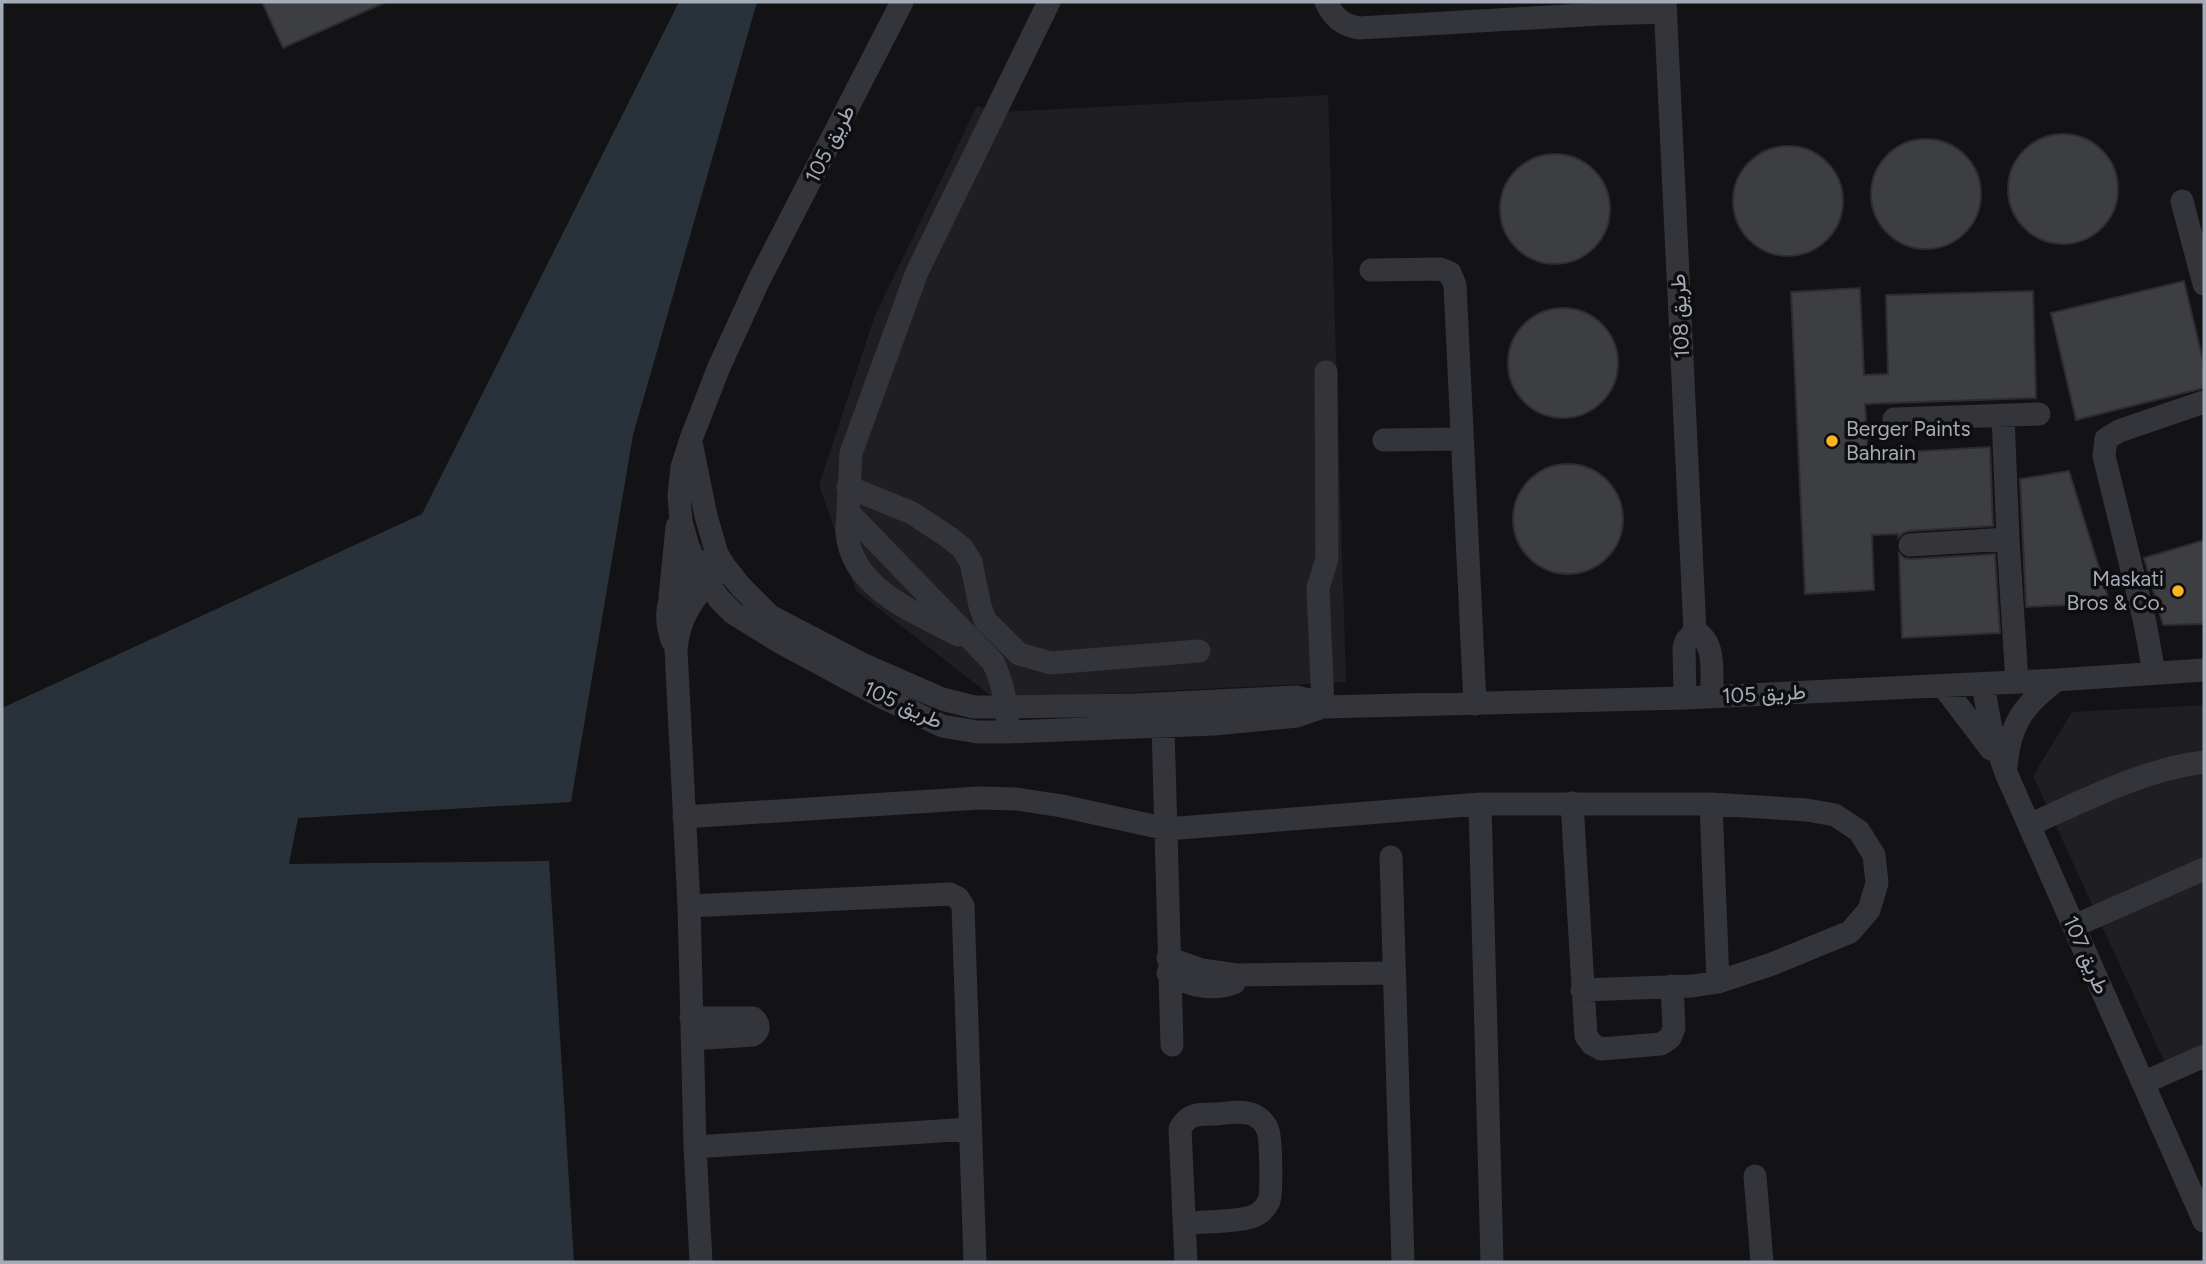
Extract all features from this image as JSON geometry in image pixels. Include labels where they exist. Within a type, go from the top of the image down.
[{"type":"street","name":"طريق 105","points":[[902,2],[758,282],[719,367],[691,439],[682,467],[679,496],[681,521],[688,546],[702,576],[733,613],[780,642],[942,726],[978,732],[1008,732],[1296,697],[1323,707]]},
{"type":"street","points":[[980,647],[879,590],[859,569],[851,552],[847,533],[851,453],[918,272],[1049,2]]},
{"type":"street","points":[[1326,2],[1339,20],[1348,26],[1359,28],[1599,8],[1665,7]]},
{"type":"street","name":"طريق 108","points":[[1665,7],[1695,631],[1686,641],[1684,648],[1685,698]]},
{"type":"street","points":[[2182,201],[2204,284]]},
{"type":"street","points":[[1371,270],[1440,269],[1450,273],[1455,285],[1475,704]]},
{"type":"street","points":[[1323,707],[1318,588],[1326,559],[1326,372]]},
{"type":"street","points":[[2154,673],[2145,623],[2105,456],[2106,439],[2119,431],[2204,402]]},
{"type":"street","points":[[1894,419],[2039,414]]},
{"type":"street","points":[[2003,416],[2007,540],[2017,682]]},
{"type":"street","name":"طريق 105","points":[[691,439],[697,478],[721,561],[741,587],[770,616],[862,664],[942,699],[974,707],[1136,716],[1163,727],[1297,716],[1323,707],[1685,698],[2204,670]]},
{"type":"street","points":[[1384,440],[1461,439]]},
{"type":"street","points":[[848,487],[912,513],[963,549],[971,562],[985,620],[1019,654],[1051,663],[1199,651]]},
{"type":"street","points":[[676,649],[668,628],[668,607],[674,575],[679,496]]},
{"type":"street","points":[[848,513],[993,663],[1001,678],[1007,707],[1008,732]]},
{"type":"street","points":[[1910,545],[2007,540]]},
{"type":"street","points":[[701,1262],[695,1147],[689,906],[676,649],[684,613],[702,576],[721,561]]},
{"type":"street","points":[[670,597],[687,577],[702,576]]},
{"type":"street","name":"طريق 108","points":[[1695,631],[1701,634],[1709,646],[1712,696]]},
{"type":"street","points":[[2006,773],[2008,745],[2018,720],[2034,697],[2057,680]]},
{"type":"street","name":"طريق 107","points":[[1983,684],[1991,729],[2006,773],[2204,1221]]},
{"type":"street","points":[[1943,686],[2006,773]]},
{"type":"street","points":[[1163,727],[1172,1045]]},
{"type":"street","points":[[2029,825],[2130,780],[2173,767],[2204,762]]},
{"type":"street","points":[[684,817],[992,798],[1062,806],[1167,828],[1480,804],[1711,804],[1807,810],[1835,815],[1859,831],[1874,855],[1877,883],[1869,910],[1850,932],[1772,964],[1718,982],[1582,990]]},
{"type":"street","points":[[1572,803],[1586,1036],[1592,1044],[1601,1049],[1661,1044],[1670,1038],[1674,1028],[1672,986]]},
{"type":"street","points":[[1480,804],[1492,1262]]},
{"type":"street","points":[[1711,804],[1718,982]]},
{"type":"street","points":[[1391,858],[1403,1262]]},
{"type":"street","points":[[2074,926],[2204,869]]},
{"type":"street","points":[[689,906],[950,894],[958,898],[963,906],[975,1262]]},
{"type":"street","points":[[1168,966],[1250,975],[1394,972]]},
{"type":"street","points":[[2143,1083],[2204,1056]]},
{"type":"street","points":[[1184,1223],[1255,1216],[1264,1209],[1270,1199],[1269,1132],[1263,1122],[1254,1115],[1193,1115],[1185,1120],[1180,1129],[1184,1223],[1186,1262]]},
{"type":"street","points":[[695,1147],[970,1129]]},
{"type":"street","points":[[1755,1176],[1762,1262]]},
{"type":"shaded area","points":[[679,2],[757,2],[633,435],[571,802],[298,818],[289,864],[549,861],[574,1262],[2,1262],[2,708],[422,514]]},
{"type":"shaded area","points":[[1328,95],[1346,682],[995,699],[856,591],[819,485],[875,315],[977,106],[1001,112]]},
{"type":"shaded area","points":[[2204,705],[2204,1059],[2170,1074],[2033,776],[2072,712]]},
{"type":"building","points":[[262,2],[386,2],[283,48]]},
{"type":"building","points":[[2063,134],[2084,138],[2102,150],[2114,168],[2118,189],[2114,210],[2102,228],[2084,240],[2063,244],[2042,240],[2024,228],[2012,210],[2008,189],[2012,168],[2024,150],[2042,138]]},
{"type":"building","points":[[1926,139],[1947,143],[1965,155],[1977,173],[1981,194],[1977,215],[1965,233],[1947,245],[1926,249],[1905,245],[1887,233],[1875,215],[1871,194],[1875,173],[1887,155],[1905,143]]},
{"type":"building","points":[[1788,146],[1809,150],[1827,162],[1839,180],[1843,201],[1839,222],[1827,240],[1809,252],[1788,256],[1767,252],[1749,240],[1737,222],[1733,201],[1737,180],[1749,162],[1767,150]]},
{"type":"building","points":[[1555,154],[1576,158],[1594,170],[1606,188],[1610,209],[1606,230],[1594,248],[1576,260],[1555,264],[1534,260],[1516,248],[1504,230],[1500,209],[1504,188],[1516,170],[1534,158]]},
{"type":"building","points":[[2184,281],[2204,365],[2204,388],[2076,420],[2051,313]]},
{"type":"building","points":[[1860,288],[1864,375],[1888,374],[1886,295],[2033,291],[2036,398],[1865,404],[1868,454],[1990,447],[1993,526],[1909,531],[1898,538],[1898,534],[1872,535],[1874,590],[1805,594],[1791,292]]},
{"type":"building","points":[[1563,308],[1584,312],[1602,324],[1614,342],[1618,363],[1614,384],[1602,402],[1584,414],[1563,418],[1542,414],[1524,402],[1512,384],[1508,363],[1512,342],[1524,324],[1542,312]]},
{"type":"building","points":[[1568,464],[1589,468],[1607,480],[1619,498],[1623,519],[1619,540],[1607,558],[1589,570],[1568,574],[1547,570],[1529,558],[1517,540],[1513,519],[1517,498],[1529,480],[1547,468]]},
{"type":"building","points":[[2069,471],[2110,603],[2026,607],[2020,479]]},
{"type":"building","name":"Maskati Bros & Co.","points":[[2204,540],[2204,624],[2163,625],[2144,558]]},
{"type":"building","points":[[1899,553],[1904,558],[1911,559],[1995,554],[2000,633],[1902,638]]},
{"type":"place","name":"Berger Paints Bahrain","points":[[1832,441]]},
{"type":"place","name":"Maskati Bros & Co.","points":[[2178,591]]}]
